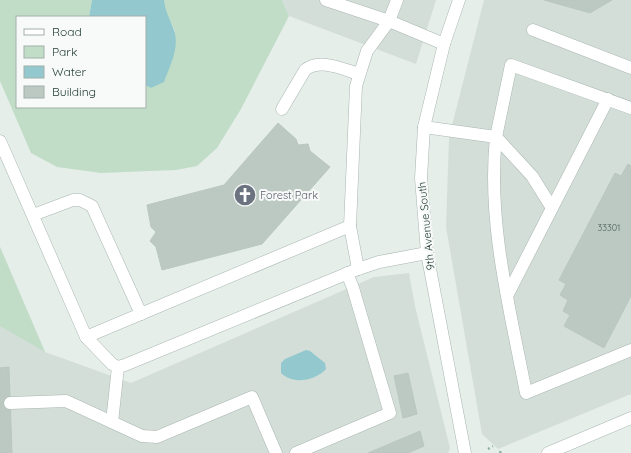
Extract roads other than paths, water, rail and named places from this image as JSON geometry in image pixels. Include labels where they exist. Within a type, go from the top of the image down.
[{"type":"street","points":[[326,0],[389,21],[444,44]]},
{"type":"street","points":[[296,453],[390,413],[354,288],[350,226],[356,86],[367,51],[389,21],[397,0]]},
{"type":"street","name":"9th Avenue South","points":[[459,0],[444,44],[424,127],[421,178],[427,253],[465,453]]},
{"type":"street","points":[[533,30],[631,68]]},
{"type":"street","points":[[282,109],[305,70],[310,66],[320,64],[359,74]]},
{"type":"street","points":[[631,108],[511,65],[496,137],[493,164],[494,201],[498,239],[526,392],[631,350]]},
{"type":"street","points":[[508,294],[608,99]]},
{"type":"street","points":[[424,127],[496,137],[532,176],[552,208]]},
{"type":"street","points":[[0,141],[86,337],[112,364],[118,367],[125,366],[352,271],[379,262],[427,253]]},
{"type":"street","points":[[33,215],[73,200],[80,200],[92,206],[141,314]]},
{"type":"street","points":[[86,337],[350,226]]},
{"type":"street","points":[[112,422],[118,367]]},
{"type":"street","points":[[10,403],[66,401],[142,436],[157,437],[252,397],[276,453]]},
{"type":"street","points":[[548,453],[631,418]]},
{"type":"water","points":[[92,0],[164,0],[176,36],[176,43],[174,56],[164,82],[151,88],[146,86],[146,16],[89,16]]},
{"type":"water","points":[[306,350],[310,351],[325,363],[326,369],[310,379],[304,380],[292,379],[281,373],[281,363],[285,359]]},
{"type":"place","name":"Forest Park","points":[[245,195]]}]
